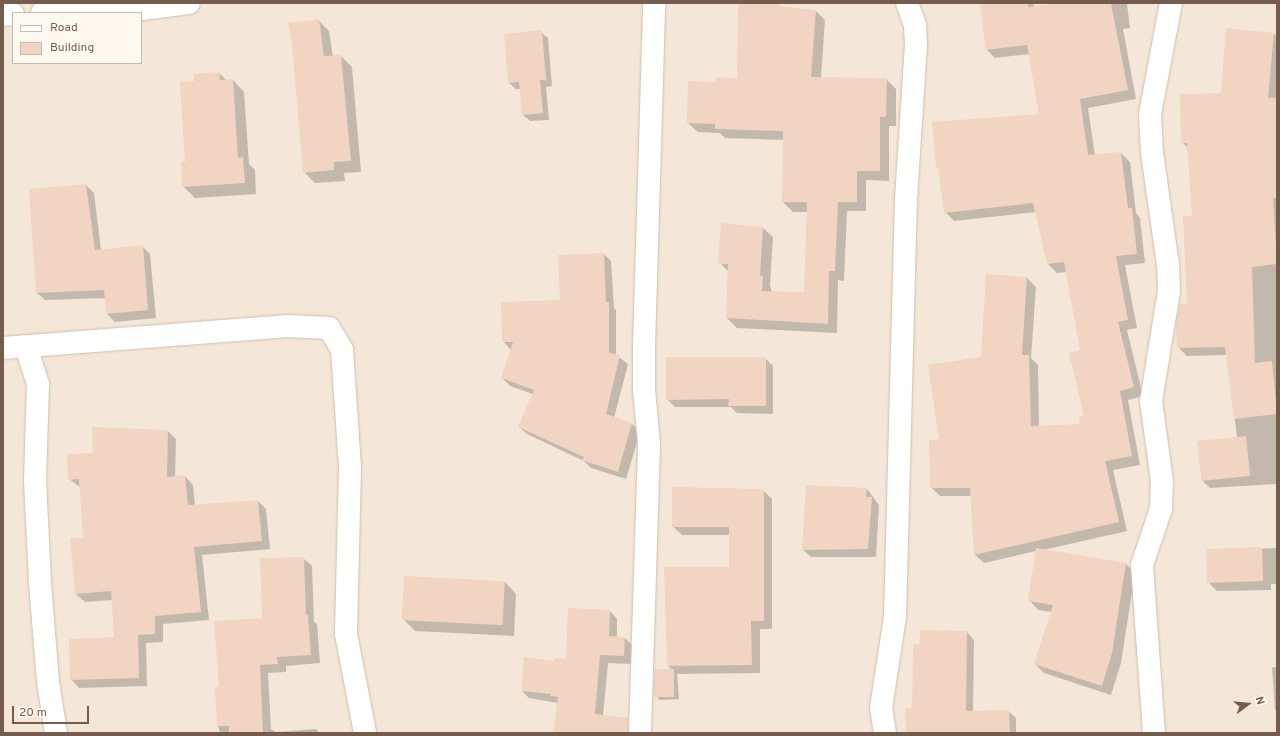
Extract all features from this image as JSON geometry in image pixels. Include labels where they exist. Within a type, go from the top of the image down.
[{"type":"street","points":[[56,12],[189,3]]},
{"type":"street","points":[[640,733],[649,444],[644,390],[644,347],[654,3]]},
{"type":"street","points":[[885,733],[881,708],[895,617],[906,199],[916,46],[915,25],[907,3]]},
{"type":"street","points":[[1154,733],[1142,565],[1161,509],[1162,481],[1150,401],[1169,291],[1168,265],[1152,152],[1150,114],[1171,3]]},
{"type":"street","points":[[3,348],[288,326],[329,328],[342,350],[350,468],[346,634],[365,733]]},
{"type":"street","points":[[26,347],[38,385],[35,480],[40,583],[48,682],[56,733]]},
{"type":"shaded area","points":[[3,3],[1277,3],[1277,733],[3,733]]},
{"type":"building","points":[[738,3],[778,3],[778,6],[816,10],[811,77],[887,78],[886,117],[880,117],[880,171],[857,171],[857,202],[838,202],[835,271],[829,271],[828,324],[726,318],[728,264],[718,264],[721,223],[763,227],[760,276],[763,276],[762,291],[804,292],[807,202],[782,202],[783,131],[715,129],[715,124],[687,123],[688,81],[716,82],[716,77],[737,78]]},
{"type":"building","points":[[980,3],[1028,3],[1028,7],[1058,3],[1111,3],[1128,90],[1080,99],[1088,155],[1121,152],[1128,208],[1132,208],[1137,254],[1116,256],[1128,320],[1118,322],[1134,387],[1120,391],[1132,456],[1105,461],[1119,522],[974,555],[970,488],[930,488],[929,440],[939,439],[928,365],[981,357],[986,274],[1027,277],[1022,355],[1029,355],[1031,426],[1080,424],[1079,417],[1084,416],[1069,353],[1080,350],[1064,262],[1047,264],[1033,203],[944,213],[938,167],[936,167],[932,122],[1039,114],[1027,45],[986,50]]},
{"type":"building","points":[[319,19],[324,56],[341,55],[351,161],[334,162],[334,170],[303,173],[292,44],[288,23]]},
{"type":"building","points":[[1226,28],[1274,33],[1268,98],[1277,98],[1277,198],[1273,198],[1277,264],[1252,267],[1255,363],[1272,361],[1277,414],[1234,419],[1225,347],[1177,348],[1176,323],[1180,304],[1187,304],[1183,216],[1192,216],[1187,143],[1181,143],[1180,94],[1221,93]]},
{"type":"building","points":[[542,30],[546,80],[540,80],[543,113],[522,115],[519,82],[508,83],[504,34]]},
{"type":"building","points":[[219,72],[220,80],[233,79],[238,158],[243,157],[245,183],[182,187],[181,162],[185,162],[180,82],[194,81],[194,74]]},
{"type":"building","points":[[86,184],[95,250],[143,245],[148,310],[106,314],[104,290],[36,293],[29,189]]},
{"type":"building","points":[[604,253],[606,302],[609,302],[609,353],[620,355],[606,414],[632,423],[618,472],[582,460],[584,457],[518,427],[534,390],[501,378],[513,342],[502,342],[501,302],[560,300],[558,255]]},
{"type":"building","points":[[666,357],[766,357],[766,406],[728,406],[729,399],[666,400]]},
{"type":"building","points":[[92,427],[168,430],[167,477],[185,475],[188,505],[258,500],[262,541],[194,547],[201,612],[155,616],[155,634],[138,635],[139,678],[70,680],[69,639],[114,637],[111,591],[75,594],[70,538],[83,538],[79,479],[68,480],[67,454],[93,453]]},
{"type":"building","points":[[1246,436],[1250,476],[1201,481],[1197,441]]},
{"type":"building","points":[[806,485],[867,488],[866,497],[872,497],[868,549],[802,550]]},
{"type":"building","points":[[672,487],[764,489],[764,621],[751,621],[752,665],[667,666],[664,567],[729,567],[729,527],[672,527]]},
{"type":"building","points":[[1262,547],[1263,581],[1207,583],[1206,549]]},
{"type":"building","points":[[1036,548],[1126,563],[1112,653],[1102,686],[1034,664],[1053,605],[1028,601]]},
{"type":"building","points":[[304,557],[306,615],[308,615],[311,655],[277,657],[278,664],[260,665],[263,733],[229,733],[229,726],[217,726],[215,687],[219,687],[214,621],[262,618],[260,558]]},
{"type":"building","points":[[404,576],[505,581],[503,625],[402,620]]},
{"type":"building","points":[[568,608],[610,610],[609,636],[625,637],[624,656],[600,655],[595,714],[628,718],[628,733],[553,733],[558,697],[550,696],[551,694],[521,691],[524,657],[553,661],[554,658],[566,659]]},
{"type":"building","points":[[920,630],[967,631],[966,711],[1009,710],[1010,733],[906,733],[905,708],[912,708],[913,644],[920,644]]},
{"type":"building","points":[[654,669],[674,669],[674,697],[654,697]]}]
